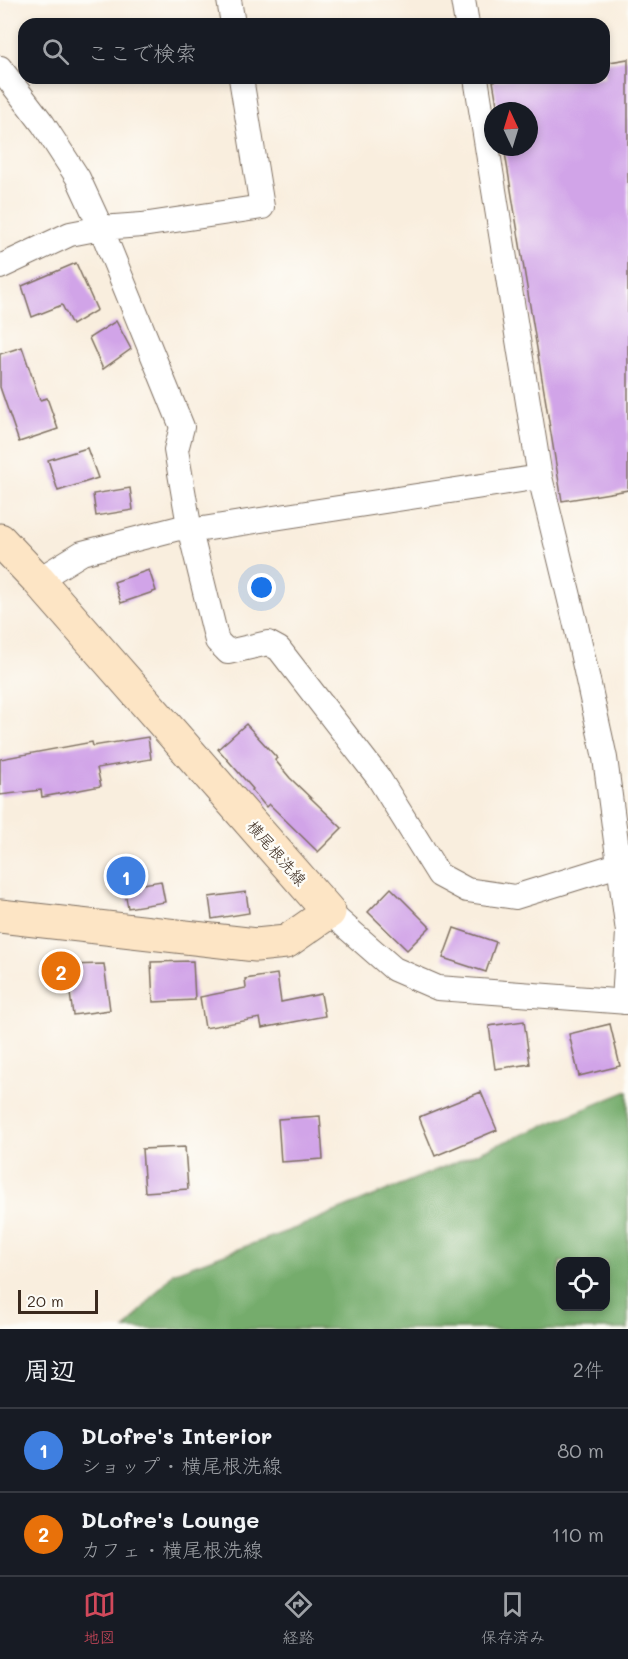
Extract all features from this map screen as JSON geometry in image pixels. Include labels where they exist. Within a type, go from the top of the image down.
[{"type":"main road","name":"横尾根洗線","points":[[0,540],[38,580],[329,912]]},
{"type":"main road","points":[[0,916],[256,945],[286,942],[329,912]]},
{"type":"street","points":[[229,0],[232,18]]},
{"type":"street","points":[[463,0],[466,18]]},
{"type":"street","points":[[0,68],[44,124],[78,178],[101,228],[182,427],[176,450],[190,531],[217,641],[228,652],[268,643],[279,649],[378,777],[439,875],[467,890],[514,897],[618,865]]},
{"type":"street","points":[[0,267],[70,234],[262,207],[242,84]]},
{"type":"street","points":[[329,912],[394,969],[438,988],[626,1002],[628,932],[605,758],[540,477],[477,84]]},
{"type":"street","points":[[38,580],[82,553],[179,528],[190,531],[540,477]]},
{"type":"green space","points":[[628,1091],[628,1329],[125,1329],[173,1273],[296,1228]]},
{"type":"building","points":[[628,59],[628,490],[562,501],[505,156],[538,156],[538,102],[496,102],[494,84],[610,84],[610,62]]},
{"type":"building","points":[[76,263],[97,310],[72,325],[62,305],[32,317],[22,286]]},
{"type":"building","points":[[116,321],[131,349],[103,369],[89,338]]},
{"type":"building","points":[[22,347],[40,400],[47,398],[58,429],[19,442],[0,387],[0,354]]},
{"type":"building","points":[[87,448],[98,478],[58,491],[48,460]]},
{"type":"building","points":[[130,488],[133,510],[96,516],[93,494]]},
{"type":"building","points":[[149,570],[156,591],[121,603],[114,582]]},
{"type":"building","points":[[246,724],[277,758],[275,760],[290,778],[342,828],[318,852],[269,804],[266,807],[218,749]]},
{"type":"building","points":[[148,737],[151,759],[97,768],[101,786],[42,797],[41,790],[0,795],[0,759],[92,742],[93,746]]},
{"type":"building","points":[[161,881],[165,902],[128,908],[124,887]]},
{"type":"building","points":[[391,888],[430,927],[407,950],[368,912]]},
{"type":"building","points":[[246,892],[249,913],[212,919],[209,897]]},
{"type":"building","points":[[454,928],[496,942],[486,972],[443,958]]},
{"type":"building","points":[[193,961],[195,1000],[153,1002],[151,962]]},
{"type":"building","points":[[104,964],[110,1010],[73,1015],[66,965]]},
{"type":"building","points":[[277,974],[281,1002],[321,994],[325,1016],[262,1028],[260,1018],[205,1028],[200,997],[246,988],[245,979]]},
{"type":"building","points":[[524,1021],[530,1064],[495,1069],[489,1026]]},
{"type":"building","points":[[610,1024],[620,1066],[579,1076],[569,1034]]},
{"type":"building","points":[[481,1092],[497,1130],[435,1156],[419,1117]]},
{"type":"building","points":[[320,1116],[323,1159],[281,1162],[278,1119]]},
{"type":"building","points":[[185,1147],[188,1189],[145,1192],[142,1149]]},
{"type":"place","name":"DLofre's Interior","points":[[126,876]]},
{"type":"place","name":"DLofre's Lounge","points":[[61,971]]}]
